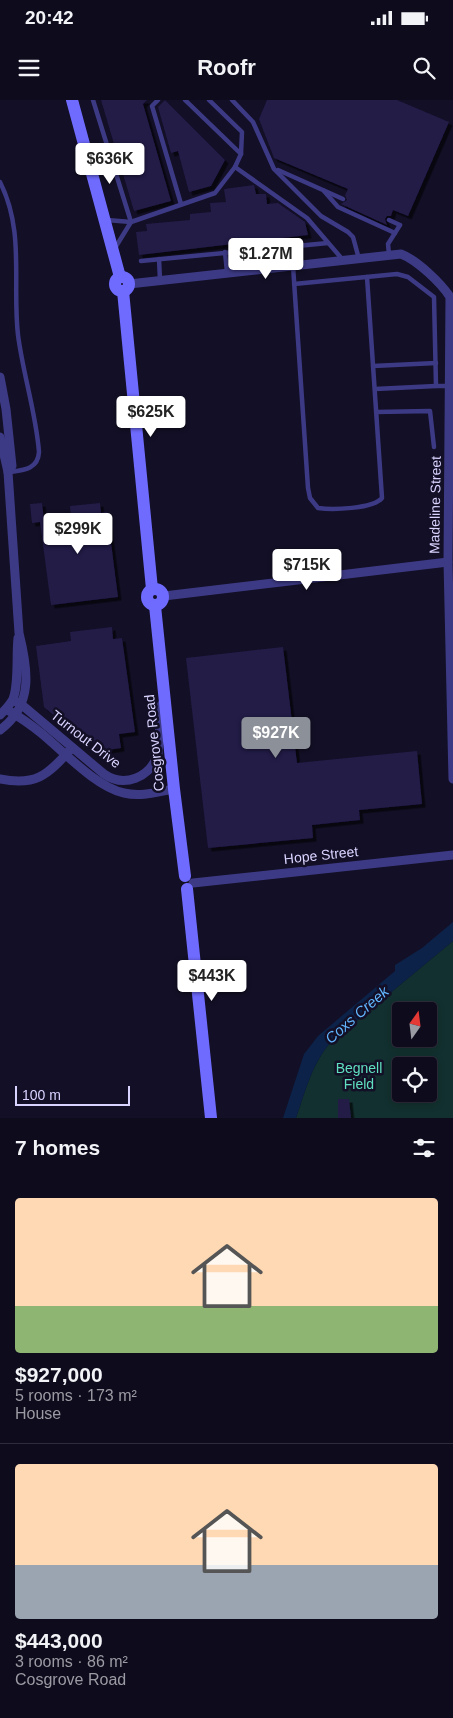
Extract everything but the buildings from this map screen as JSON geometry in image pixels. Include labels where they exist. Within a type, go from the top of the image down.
[{"type":"main road","name":"Cosgrove Road","points":[[72,100],[124,284],[157,597],[163,686],[174,789],[188,883],[211,1118]]},
{"type":"street","name":"Madeline Street","points":[[389,256],[401,254],[412,260],[446,290],[450,297],[451,381],[448,562],[453,779]]},
{"type":"street","points":[[124,284],[389,256]]},
{"type":"street","points":[[0,377],[6,409],[12,466],[8,472]]},
{"type":"street","points":[[0,438],[8,472],[19,633],[24,653],[26,680],[22,705],[16,715],[0,730]]},
{"type":"street","points":[[157,597],[448,562]]},
{"type":"street","points":[[3,712],[13,700],[16,687],[16,653],[19,633]]},
{"type":"street","name":"Turnout Drive","points":[[3,712],[16,715],[104,774],[114,779],[132,780],[144,775],[152,766],[158,754],[163,686]]},
{"type":"street","name":"Turnout Drive","points":[[13,700],[22,705],[100,782],[118,791],[139,795],[174,789]]},
{"type":"street","points":[[0,779],[19,782],[36,779],[52,770],[69,751]]},
{"type":"street","name":"Hope Street","points":[[188,883],[453,855]]},
{"type":"lane","points":[[93,100],[131,222],[114,250]]},
{"type":"lane","points":[[158,100],[152,106],[181,204]]},
{"type":"lane","points":[[185,100],[241,154]]},
{"type":"lane","points":[[106,220],[131,222],[215,193],[235,167],[241,154],[242,132],[209,100]]},
{"type":"lane","points":[[232,100],[253,122],[274,169],[321,216],[353,237],[359,259]]},
{"type":"lane","points":[[235,167],[307,218],[343,260]]},
{"type":"lane","points":[[274,169],[343,199]]},
{"type":"lane","points":[[0,182],[15,230],[18,333],[39,452],[38,459],[30,468],[8,472]]},
{"type":"lane","points":[[324,191],[338,207],[395,233]]},
{"type":"lane","points":[[389,220],[400,225],[388,244],[389,256]]},
{"type":"lane","points":[[141,261],[328,243]]},
{"type":"lane","points":[[266,248],[269,268]]},
{"type":"lane","points":[[225,252],[228,272]]},
{"type":"lane","points":[[158,259],[160,280]]},
{"type":"lane","points":[[293,266],[308,488],[310,498],[318,508],[368,506],[379,502],[382,498],[367,277]]},
{"type":"lane","points":[[294,284],[397,274],[408,277],[434,297],[436,386]]},
{"type":"lane","points":[[373,366],[436,363]]},
{"type":"lane","points":[[375,389],[436,386],[451,381]]},
{"type":"lane","points":[[376,412],[430,411],[434,447]]},
{"type":"green space","name":"Begnell Field","points":[[453,941],[453,1118],[296,1118],[306,1088],[324,1051],[330,1043]]},
{"type":"water","name":"Coxs Creek","points":[[453,922],[453,941],[330,1043],[318,1060],[296,1118],[283,1118],[304,1054],[318,1036],[395,971],[395,965],[422,948]]}]
